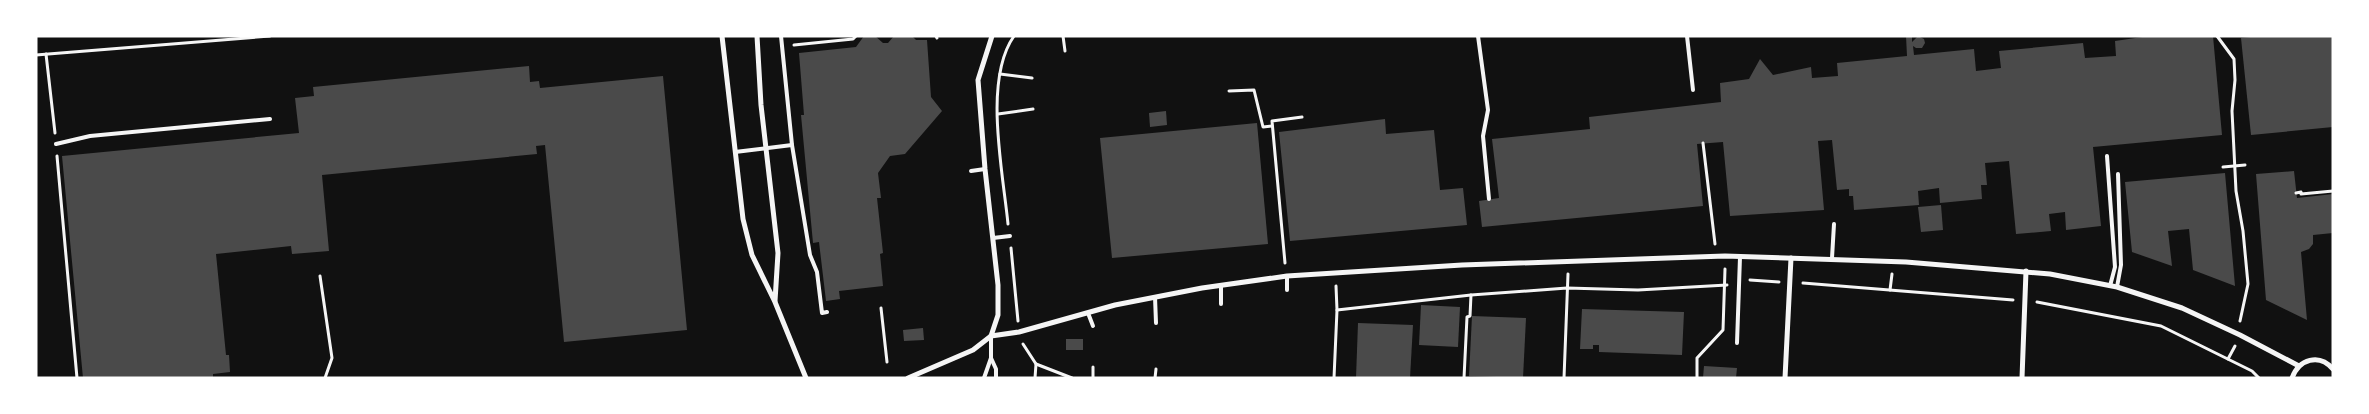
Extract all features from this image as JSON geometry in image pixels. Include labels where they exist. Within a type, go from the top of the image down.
[{"type":"street","points":[[722,36],[743,219],[752,256],[775,302],[796,358],[806,378]]},
{"type":"street","points":[[756,36],[765,148],[778,253],[775,302]]},
{"type":"street","points":[[991,336],[998,315],[998,304],[978,80],[992,36]]},
{"type":"street","points":[[908,378],[973,350],[991,336],[1019,332],[1155,297],[1221,285],[1287,276],[1335,273],[1568,261],[1725,256],[1832,258],[2026,271],[2117,287],[2182,308],[2240,335],[2299,366]]},
{"type":"street","points":[[1785,378],[1791,258]]},
{"type":"street","points":[[2022,378],[2026,271]]},
{"type":"street","points":[[2292,378],[2299,366],[2311,360],[2332,365]]},
{"type":"lane","points":[[781,36],[792,145],[810,255],[817,272],[822,313],[827,312]]},
{"type":"lane","points":[[1478,36],[1488,110],[1482,136],[1489,199]]},
{"type":"lane","points":[[1687,36],[1693,90]]},
{"type":"lane","points":[[56,144],[90,136],[270,120]]},
{"type":"lane","points":[[735,152],[792,145]]},
{"type":"lane","points":[[2107,156],[2115,267],[2110,286]]},
{"type":"lane","points":[[971,171],[985,169]]},
{"type":"lane","points":[[2117,287],[2121,265],[2118,174]]},
{"type":"lane","points":[[1832,258],[1834,224]]},
{"type":"lane","points":[[993,238],[1010,236]]},
{"type":"lane","points":[[1737,343],[1740,257]]},
{"type":"lane","points":[[1287,276],[1287,290]]},
{"type":"lane","points":[[1221,285],[1221,304]]},
{"type":"lane","points":[[1155,297],[1156,323]]},
{"type":"lane","points":[[1088,313],[1093,326]]},
{"type":"lane","points":[[984,378],[991,358],[991,336]]},
{"type":"lane","points":[[991,358],[996,369],[996,378]]},
{"type":"path","points":[[36,55],[270,36]]},
{"type":"path","points":[[781,47],[853,39],[856,36]]},
{"type":"path","points":[[1014,36],[1003,57],[1000,74],[998,114],[1019,332],[1024,347],[1036,364],[1072,378]]},
{"type":"path","points":[[1063,36],[1065,51]]},
{"type":"path","points":[[2217,36],[2234,59],[2235,80],[2232,111],[2236,191],[2244,230],[2248,284],[2240,325],[2240,335],[2228,359]]},
{"type":"path","points":[[46,54],[77,378]]},
{"type":"path","points":[[1000,74],[1032,78]]},
{"type":"path","points":[[1229,91],[1254,90],[1263,127],[1272,126]]},
{"type":"path","points":[[998,114],[1033,109]]},
{"type":"path","points":[[1287,276],[1272,121],[1302,117]]},
{"type":"path","points":[[1703,143],[1717,257]]},
{"type":"path","points":[[2223,167],[2245,164]]},
{"type":"path","points":[[2296,193],[2333,191]]},
{"type":"path","points":[[1696,378],[1697,358],[1723,330],[1725,256]]},
{"type":"path","points":[[1564,378],[1568,261]]},
{"type":"path","points":[[1334,378],[1337,310],[1335,273]]},
{"type":"path","points":[[320,276],[332,358],[325,378]]},
{"type":"path","points":[[1337,310],[1471,295],[1567,288],[1638,290],[1724,287],[1740,280],[1790,282],[2047,302],[2161,326],[2252,371],[2260,378]]},
{"type":"path","points":[[1464,378],[1467,317],[1470,316],[1471,295]]},
{"type":"path","points":[[881,308],[887,362]]},
{"type":"path","points":[[1036,364],[1036,378]]},
{"type":"path","points":[[1093,367],[1093,378]]},
{"type":"path","points":[[1155,378],[1156,369]]},
{"type":"building","points":[[864,36],[875,36],[883,43],[888,43],[894,36],[912,36],[916,40],[927,40],[931,97],[942,111],[905,154],[890,156],[878,173],[881,198],[877,198],[883,253],[880,254],[883,286],[839,291],[840,299],[826,301],[819,242],[813,243],[801,115],[804,115],[799,53],[856,47]]},
{"type":"building","points":[[1906,36],[1912,36],[1912,42],[1918,36],[1924,39],[1925,43],[1922,48],[1913,46],[1914,55],[1974,49],[1976,71],[2001,68],[1999,51],[2083,43],[2085,58],[2116,56],[2115,41],[2149,36],[2213,36],[2222,135],[2093,147],[2101,226],[2066,230],[2065,212],[2049,214],[2051,231],[2016,234],[2009,161],[1985,163],[1987,185],[1981,185],[1982,199],[1940,203],[1939,188],[1918,191],[1919,205],[1854,210],[1853,196],[1849,196],[1849,189],[1837,190],[1832,140],[1818,141],[1824,210],[1730,216],[1723,142],[1697,144],[1703,206],[1482,227],[1479,201],[1499,198],[1492,139],[1590,129],[1589,117],[1721,102],[1720,83],[1749,79],[1760,59],[1773,75],[1811,67],[1812,78],[1838,76],[1837,63],[1907,56]]},
{"type":"building","points":[[2259,36],[2333,36],[2333,127],[2251,135],[2241,38]]},
{"type":"building","points":[[529,66],[530,82],[539,81],[540,88],[663,76],[687,330],[564,342],[545,145],[536,146],[537,154],[322,175],[329,251],[292,254],[291,246],[216,254],[226,355],[229,355],[230,372],[213,374],[213,377],[203,378],[83,378],[62,156],[299,133],[295,98],[314,96],[313,87]]},
{"type":"building","points":[[1166,111],[1167,125],[1150,127],[1149,113]]},
{"type":"building","points":[[1385,119],[1386,134],[1434,130],[1440,190],[1463,188],[1467,225],[1290,241],[1279,132]]},
{"type":"building","points":[[1257,123],[1268,244],[1112,258],[1100,138]]},
{"type":"building","points":[[2294,171],[2297,198],[2333,194],[2333,233],[2313,235],[2313,244],[2309,249],[2301,252],[2307,320],[2266,300],[2256,174]]},
{"type":"building","points":[[2225,173],[2235,286],[2193,270],[2189,229],[2168,231],[2172,266],[2132,252],[2125,182]]},
{"type":"building","points":[[1941,205],[1943,230],[1921,232],[1918,207]]},
{"type":"building","points":[[1421,305],[1460,307],[1458,347],[1419,345]]},
{"type":"building","points":[[1582,309],[1684,312],[1682,355],[1599,352],[1599,345],[1593,345],[1593,349],[1580,349]]},
{"type":"building","points":[[1472,316],[1526,318],[1523,378],[1469,376]]},
{"type":"building","points":[[1358,323],[1413,325],[1410,378],[1356,378]]},
{"type":"building","points":[[923,328],[924,340],[904,341],[903,330]]},
{"type":"building","points":[[1066,339],[1083,339],[1083,350],[1066,350]]},
{"type":"building","points":[[1704,366],[1737,368],[1736,378],[1703,378]]}]
